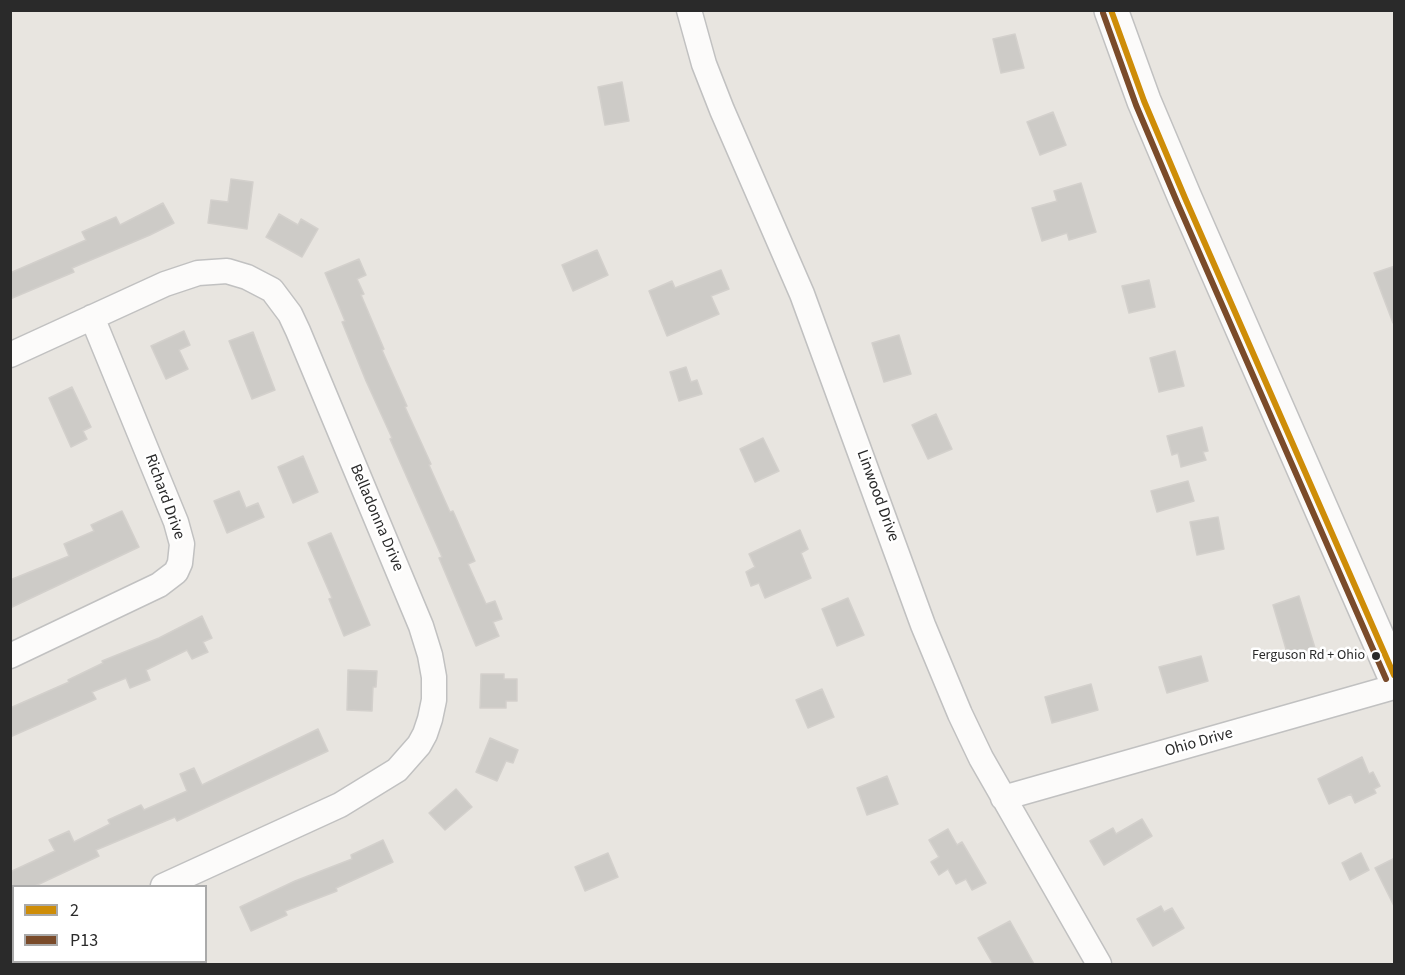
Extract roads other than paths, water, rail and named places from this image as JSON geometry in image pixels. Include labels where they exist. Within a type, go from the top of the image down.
[{"type":"street","name":"Linwood Drive","points":[[689,10],[704,64],[802,294],[940,669],[981,758],[1099,964]]},
{"type":"street","points":[[1111,10],[1144,101],[1185,198],[1395,675]]},
{"type":"street","name":"Belladonna Drive","points":[[10,355],[165,284],[198,273],[228,271],[253,279],[272,290],[290,314],[298,331],[421,626],[430,654],[434,677],[434,700],[425,734],[397,770],[340,805],[165,885]]},
{"type":"street","name":"Richard Drive","points":[[10,656],[159,585],[176,572],[180,563],[182,544],[176,522],[92,317]]},
{"type":"street","name":"Ohio Drive","points":[[1003,798],[1395,687]]},
{"type":"place","name":"Ferguson Rd + Ohio","points":[[1376,656]]}]
